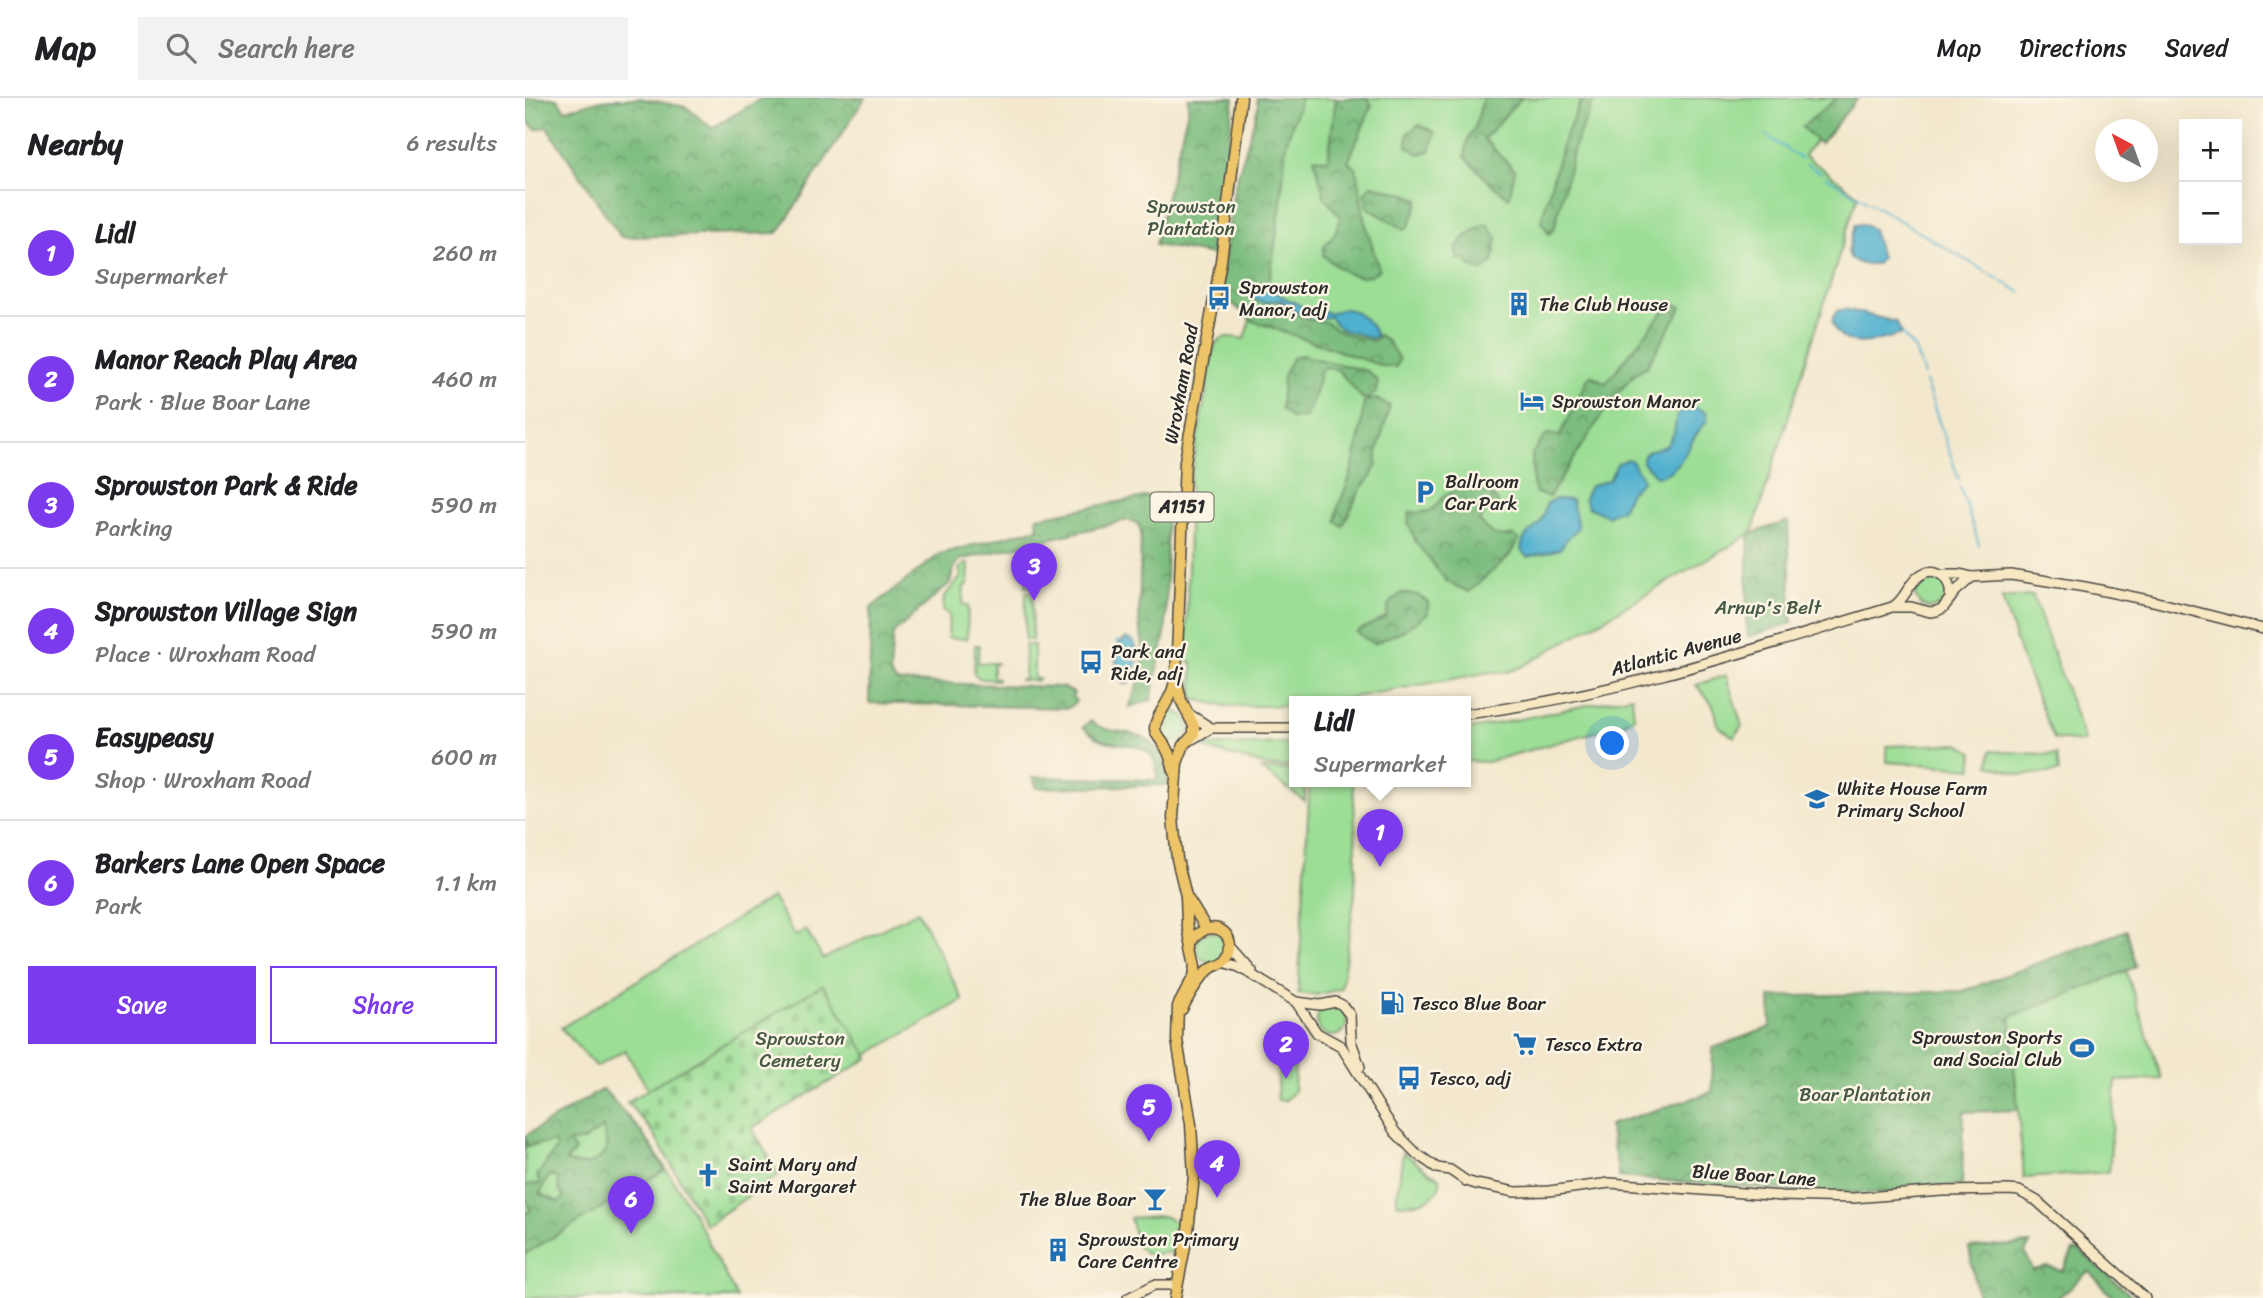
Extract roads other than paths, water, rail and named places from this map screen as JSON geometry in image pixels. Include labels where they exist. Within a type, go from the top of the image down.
[{"type":"main road","name":"Wroxham Road","points":[[1175,1298],[1188,1231],[1194,1176],[1191,1124],[1177,1040],[1177,1019],[1178,1006],[1194,976],[1196,966],[1174,832],[1175,774],[1194,726],[1178,694],[1176,677],[1185,461],[1220,261],[1241,98]]},
{"type":"main road","name":"Wroxham Road","points":[[1175,774],[1165,745],[1158,738],[1155,727],[1157,719],[1170,700],[1176,677]]},
{"type":"main road","points":[[1162,712],[1176,708],[1187,712]]},
{"type":"main road","points":[[1165,745],[1176,747],[1187,742]]},
{"type":"main road","name":"Wroxham Road","points":[[1186,896],[1206,928]]},
{"type":"main road","name":"Wroxham Road","points":[[1192,952],[1197,933],[1206,928],[1222,931],[1230,946]]},
{"type":"main road","points":[[1177,1019],[1195,986],[1229,953],[1230,946]]},
{"type":"main road","points":[[1192,952],[1204,965],[1218,964]]},
{"type":"street","name":"Atlantic Avenue","points":[[1471,713],[1574,696],[1653,679],[1892,607],[1899,602],[1917,576],[1930,571],[1972,577],[2011,575],[2085,587],[2263,629]]},
{"type":"street","points":[[1940,574],[1950,586],[1950,599]]},
{"type":"street","name":"Atlantic Avenue","points":[[1892,607],[1937,611],[1972,577]]},
{"type":"street","points":[[1911,587],[1912,600],[1919,608]]},
{"type":"street","points":[[1187,712],[1211,727],[1289,728]]},
{"type":"street","points":[[1187,742],[1211,727]]},
{"type":"street","name":"Blue Boar Lane","points":[[1230,946],[1259,979]]},
{"type":"street","name":"Blue Boar Lane","points":[[1218,964],[1239,967],[1296,1002],[1317,1033],[1341,1046],[1395,1132],[1417,1154],[1437,1168],[1450,1170],[1466,1181],[1494,1189],[1528,1192],[1610,1183],[1781,1196],[1853,1198],[1975,1189],[2019,1191],[2049,1211],[2145,1298]]},
{"type":"street","name":"Blue Boar Lane","points":[[1296,1002],[1342,1005],[1350,1015],[1351,1041],[1366,1086]]},
{"type":"street","points":[[1313,1025],[1313,1018],[1321,1005]]},
{"type":"street","points":[[1332,1040],[1344,1035],[1350,1024]]},
{"type":"street","points":[[1128,1298],[1154,1285],[1177,1285]]},
{"type":"water","points":[[1862,224],[1873,229],[1881,258],[1877,264],[1861,264],[1851,259],[1848,252],[1855,225]]},
{"type":"water","points":[[1272,283],[1280,295],[1303,307],[1307,313],[1324,311],[1330,314],[1344,309],[1356,312],[1369,323],[1376,336],[1372,338],[1343,330],[1330,317],[1304,315],[1281,300],[1261,302],[1250,295],[1253,289]]},
{"type":"water","points":[[1845,309],[1896,322],[1902,334],[1858,343],[1843,338],[1837,332],[1833,319],[1837,311]]},
{"type":"water","points":[[1696,408],[1707,413],[1707,421],[1680,462],[1665,474],[1656,476],[1643,462],[1643,457],[1651,450],[1667,445],[1674,433],[1677,415]]},
{"type":"water","points":[[1627,459],[1632,461],[1643,480],[1630,492],[1622,509],[1607,516],[1588,507],[1584,498],[1590,486],[1609,480],[1617,464]]},
{"type":"water","points":[[1555,499],[1572,500],[1578,528],[1560,549],[1528,557],[1521,550],[1524,538],[1541,521],[1547,503]]},
{"type":"water","points":[[1127,638],[1134,642],[1137,658],[1134,675],[1128,684],[1124,684],[1117,669],[1116,653],[1119,643]]},
{"type":"waterway","points":[[1766,135],[1801,159]]},
{"type":"waterway","points":[[1806,164],[1821,173]]},
{"type":"waterway","points":[[1826,177],[2022,293]]},
{"type":"waterway","points":[[1902,334],[1915,350],[1924,375]]},
{"type":"waterway","points":[[1925,381],[1959,480]]},
{"type":"waterway","points":[[1960,487],[1979,545]]},
{"type":"waterway","points":[[1116,679],[1120,677]]},
{"type":"place","name":"Sprowston Manor, adj","points":[[1219,298]]},
{"type":"place","name":"The Club House","points":[[1519,304]]},
{"type":"place","name":"Sprowston Manor","points":[[1532,401]]},
{"type":"place","name":"Ballroom Car Park","points":[[1425,492]]},
{"type":"place","name":"Sprowston Park & Ride","points":[[1034,601]]},
{"type":"place","name":"Park and Ride, adj","points":[[1091,662]]},
{"type":"place","name":"White House Farm Primary School","points":[[1817,799]]},
{"type":"place","name":"Lidl","points":[[1380,867]]},
{"type":"place","name":"Tesco Blue Boar","points":[[1392,1003]]},
{"type":"place","name":"Tesco Extra","points":[[1525,1044]]},
{"type":"place","name":"Sprowston Sports and Social Club","points":[[2082,1048]]},
{"type":"place","name":"Tesco, adj","points":[[1409,1078]]},
{"type":"place","name":"Manor Reach Play Area","points":[[1286,1079]]},
{"type":"place","name":"Easypeasy","points":[[1149,1142]]},
{"type":"place","name":"Saint Mary and Saint Margaret","points":[[708,1175]]},
{"type":"place","name":"Sprowston Village Sign","points":[[1217,1198]]},
{"type":"place","name":"The Blue Boar","points":[[1155,1199]]},
{"type":"place","name":"Barkers Lane Open Space","points":[[631,1234]]},
{"type":"place","name":"Sprowston Primary Care Centre","points":[[1058,1250]]},
{"type":"park label","name":"Sprowston Plantation","points":[[1191,217]]},
{"type":"park label","name":"Arnup's Belt","points":[[1768,607]]},
{"type":"park label","name":"Sprowston Cemetery","points":[[800,1049]]},
{"type":"park label","name":"Boar Plantation","points":[[1865,1094]]}]
